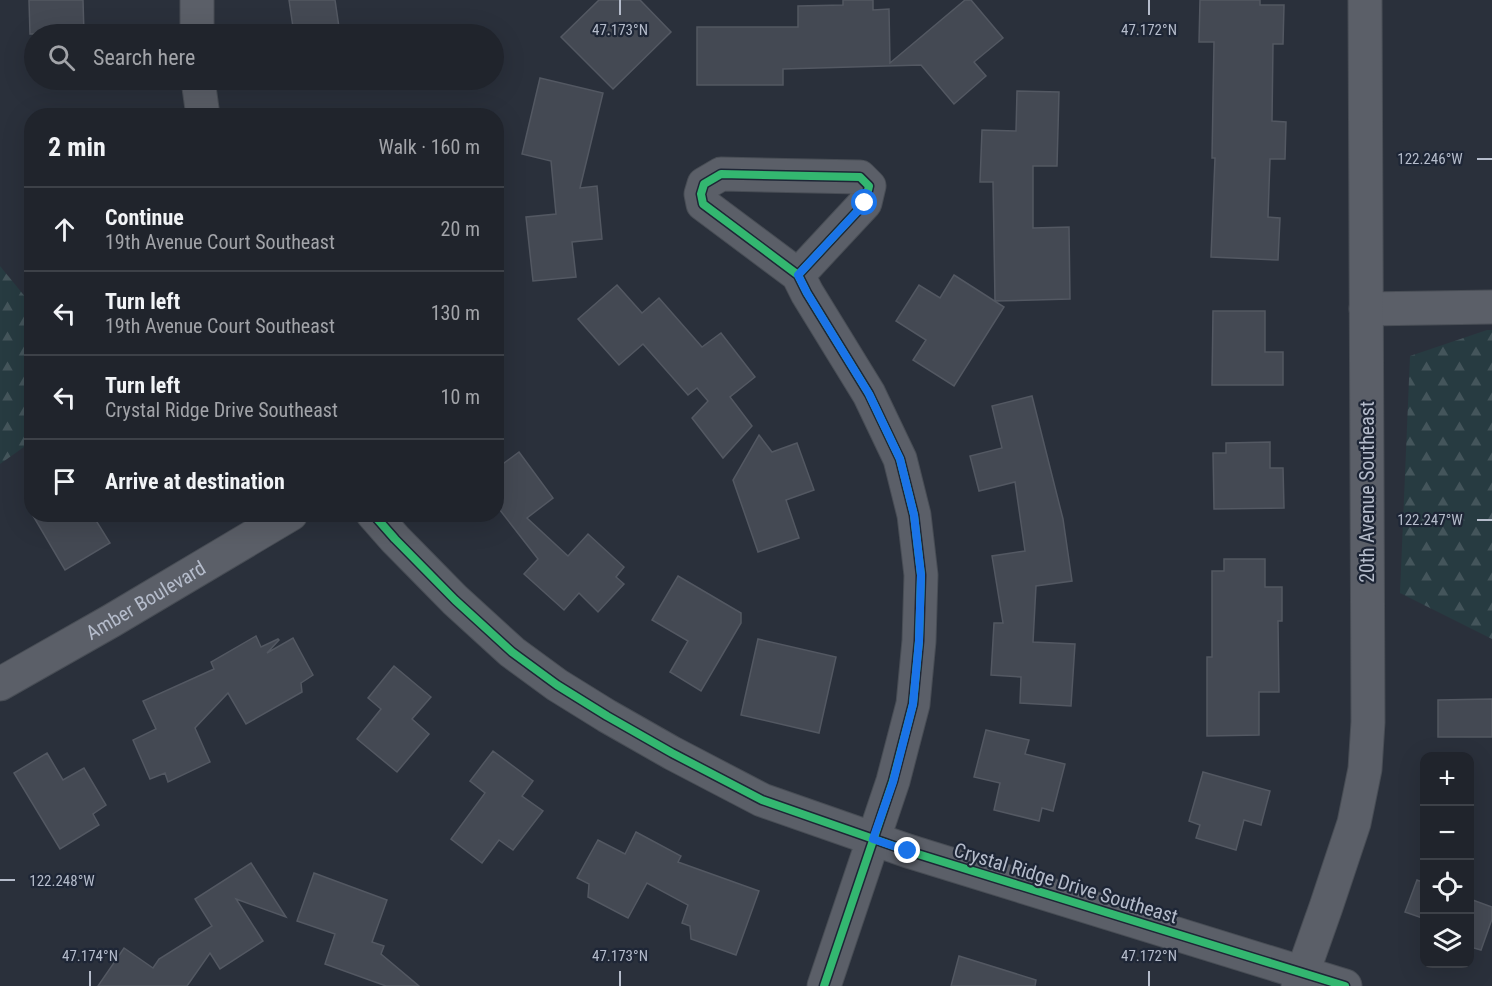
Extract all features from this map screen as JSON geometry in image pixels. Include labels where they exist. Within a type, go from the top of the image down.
[{"type":"street","points":[[197,0],[197,24]]},
{"type":"street","name":"20th Avenue Southeast","points":[[1300,980],[1354,823],[1365,769],[1368,722],[1365,0]]},
{"type":"street","points":[[199,90],[201,108]]},
{"type":"street","points":[[798,275],[865,203],[869,186],[860,177],[721,174],[704,184],[701,194],[703,204],[798,275],[869,394],[900,459],[914,515],[921,575],[919,641],[913,704],[893,782],[824,986]]},
{"type":"street","points":[[1366,309],[1492,307]]},
{"type":"street","name":"Amber Boulevard","points":[[0,684],[278,522]]},
{"type":"street","name":"Crystal Ridge Drive Southeast","points":[[380,522],[455,600],[512,652],[557,685],[672,753],[762,800],[908,851],[1300,980],[1345,986]]},
{"type":"green space","points":[[0,266],[24,295],[24,447],[0,464]]},
{"type":"green space","points":[[1492,330],[1492,639],[1400,593],[1410,356]]},
{"type":"building","points":[[29,0],[83,0],[84,24],[30,24]]},
{"type":"building","points":[[289,0],[335,0],[339,24],[293,24]]},
{"type":"building","points":[[599,0],[640,0],[671,32],[613,89],[561,37]]},
{"type":"building","points":[[843,0],[873,0],[873,10],[889,9],[890,63],[965,0],[971,0],[1003,38],[974,62],[986,76],[954,104],[921,65],[783,69],[783,85],[697,85],[697,27],[798,27],[798,6],[843,5]]},
{"type":"building","points":[[1200,0],[1260,0],[1260,5],[1284,5],[1283,44],[1273,44],[1272,121],[1286,122],[1285,159],[1270,159],[1268,217],[1280,218],[1278,260],[1211,257],[1215,158],[1212,158],[1214,42],[1199,42]]},
{"type":"building","points":[[540,78],[603,93],[580,188],[597,186],[602,239],[572,242],[576,277],[533,281],[526,217],[556,214],[551,161],[522,154]]},
{"type":"building","points":[[1017,91],[1059,92],[1057,166],[1033,166],[1033,228],[1069,227],[1070,299],[995,301],[993,182],[980,182],[982,130],[1016,131]]},
{"type":"building","points":[[954,275],[1004,307],[954,386],[913,360],[926,340],[896,321],[919,285],[940,298]]},
{"type":"building","points":[[617,285],[642,313],[659,298],[702,347],[721,333],[755,377],[730,397],[752,426],[723,458],[692,418],[708,401],[697,388],[688,395],[643,344],[619,365],[578,319]]},
{"type":"building","points":[[1213,311],[1265,311],[1265,352],[1283,352],[1283,385],[1212,385]]},
{"type":"building","points":[[1032,396],[1063,519],[1072,581],[1036,586],[1033,642],[1075,644],[1071,706],[1020,703],[1021,677],[991,675],[994,623],[1003,623],[992,556],[1025,551],[1015,482],[979,491],[970,456],[1002,448],[992,406]]},
{"type":"building","points":[[759,435],[772,452],[797,443],[814,490],[786,500],[799,538],[758,552],[733,480]]},
{"type":"building","points":[[1270,442],[1270,468],[1283,468],[1284,508],[1214,509],[1213,453],[1226,453],[1226,443]]},
{"type":"building","points":[[519,452],[553,498],[527,518],[568,556],[588,534],[624,567],[616,577],[624,584],[598,612],[579,593],[564,610],[524,574],[538,559],[504,515],[504,463]]},
{"type":"building","points":[[37,522],[97,522],[110,543],[65,570]]},
{"type":"building","points":[[1224,559],[1265,559],[1265,587],[1282,587],[1282,621],[1278,621],[1279,692],[1259,692],[1259,735],[1207,736],[1207,657],[1212,657],[1212,571],[1224,571]]},
{"type":"building","points":[[678,576],[741,613],[741,623],[701,691],[670,672],[688,641],[652,620]]},
{"type":"building","points":[[256,636],[261,647],[279,640],[267,653],[293,638],[313,675],[301,683],[302,692],[246,724],[228,693],[195,728],[210,762],[168,782],[165,773],[150,779],[133,740],[156,729],[143,701],[214,669],[211,662]]},
{"type":"building","points":[[758,639],[836,657],[819,733],[741,715]]},
{"type":"building","points":[[394,666],[431,697],[412,719],[429,734],[397,772],[357,739],[381,709],[368,698]]},
{"type":"building","points":[[1492,699],[1492,737],[1438,737],[1438,700]]},
{"type":"building","points":[[986,730],[1029,740],[1025,754],[1065,764],[1053,811],[1042,808],[1039,821],[994,810],[1000,783],[974,777]]},
{"type":"building","points":[[493,751],[533,781],[522,796],[543,811],[513,850],[499,840],[482,863],[451,839],[485,793],[470,781]]},
{"type":"building","points":[[47,753],[63,780],[84,768],[106,805],[93,814],[99,825],[60,849],[14,773]]},
{"type":"building","points":[[1203,772],[1270,791],[1261,825],[1244,820],[1236,850],[1196,838],[1200,825],[1189,821]]},
{"type":"building","points":[[636,832],[681,856],[678,862],[759,891],[736,955],[691,939],[690,926],[682,923],[688,905],[647,883],[628,918],[588,897],[589,884],[577,878],[598,840],[625,854]]},
{"type":"building","points":[[251,863],[286,917],[236,899],[263,941],[220,969],[210,953],[187,986],[98,986],[124,948],[153,968],[159,959],[212,926],[195,899]]},
{"type":"building","points":[[314,873],[387,900],[372,942],[384,946],[381,954],[419,986],[386,986],[325,964],[335,934],[297,921]]},
{"type":"building","points":[[1417,880],[1420,881],[1420,917],[1405,912]]},
{"type":"building","points":[[1474,900],[1492,907],[1492,919],[1481,950],[1474,948]]},
{"type":"building","points":[[959,956],[1036,980],[1035,986],[951,986]]},
{"type":"cycle path","points":[[798,275],[865,203],[869,186],[860,177],[721,174],[704,184],[701,194],[703,204],[798,275],[869,394],[900,459],[914,515],[921,575],[919,641],[913,704],[893,781],[824,986]]},
{"type":"cycle path","points":[[380,522],[455,600],[512,652],[557,685],[672,753],[762,800],[908,851],[1345,986]]},
{"type":"route","points":[[865,203],[798,275],[869,394],[900,459],[914,515],[921,575],[919,641],[913,704],[893,782],[873,839],[908,851]]}]
